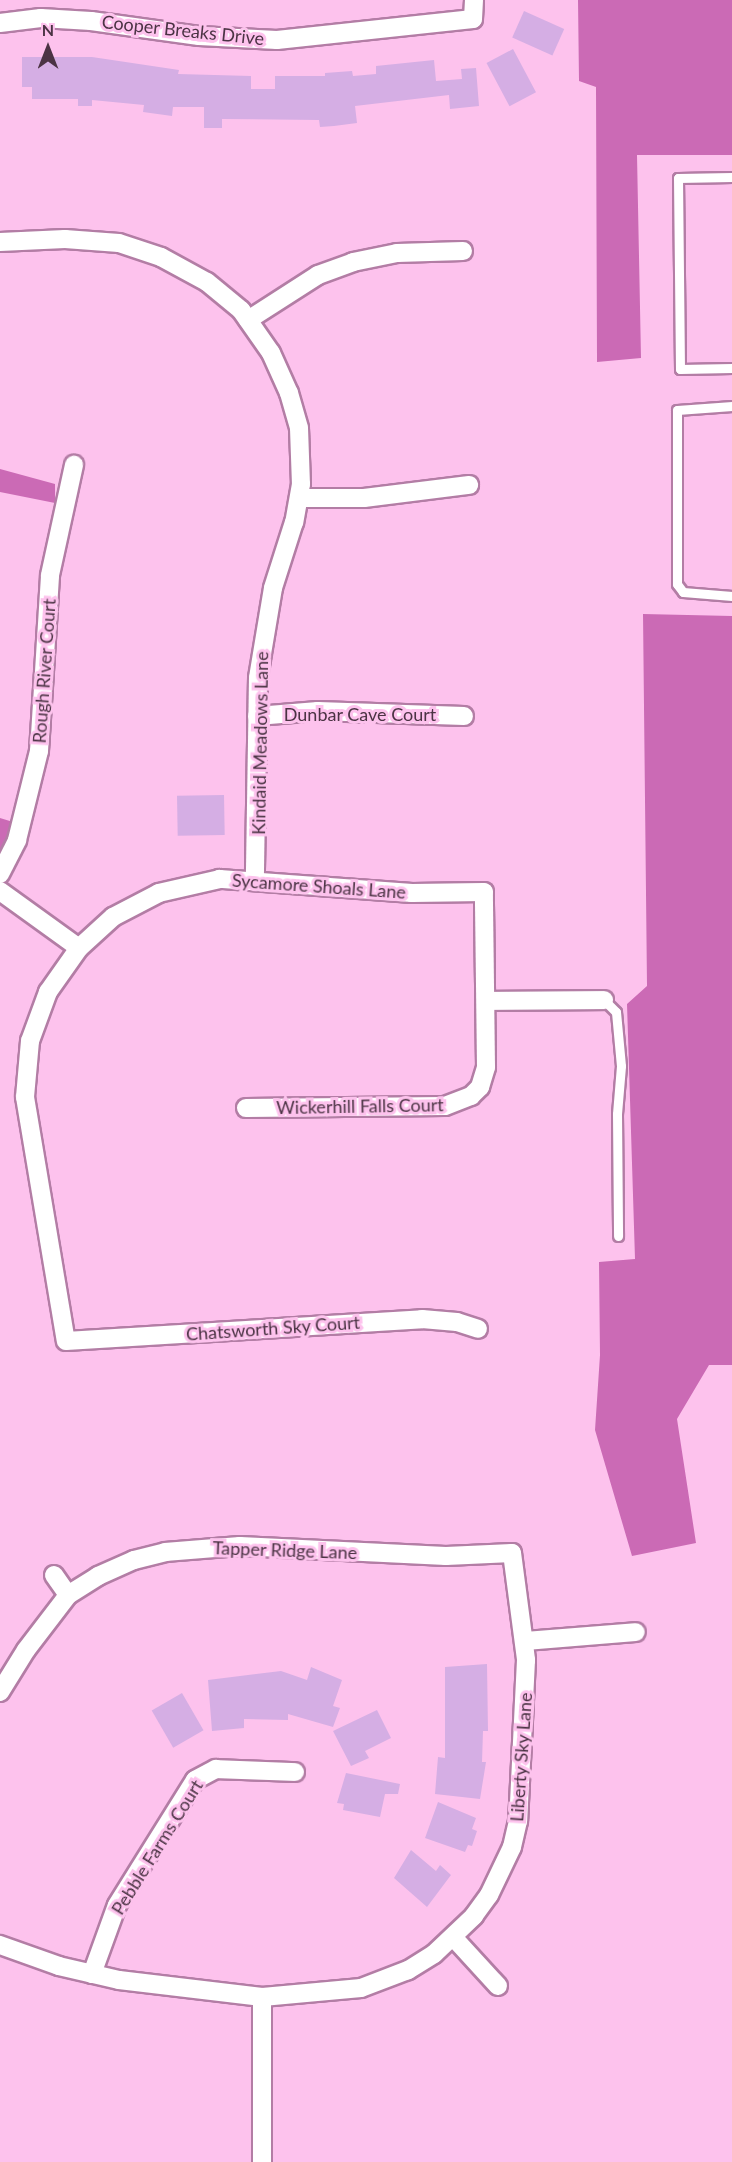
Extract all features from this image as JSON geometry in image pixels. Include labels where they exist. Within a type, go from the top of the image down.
[{"type":"street","name":"Cooper Breaks Drive","points":[[0,23],[41,18],[91,21],[199,36],[277,40],[473,19],[474,0]]},
{"type":"street","name":"Kindaid Meadows Lane","points":[[0,242],[65,239],[119,243],[161,257],[207,282],[248,320],[271,353],[289,393],[301,449],[300,498],[273,588],[262,641],[257,716],[255,879]]},
{"type":"street","points":[[248,320],[318,275],[353,262],[397,253],[463,251]]},
{"type":"street","name":"Rough River Court","points":[[0,873],[17,840],[39,751],[50,574],[74,465]]},
{"type":"street","points":[[300,498],[386,496],[469,485]]},
{"type":"street","name":"Dunbar Cave Court","points":[[257,716],[318,711],[464,716]]},
{"type":"street","name":"Sycamore Shoals Lane","points":[[66,1341],[30,1143],[25,1069],[30,1041],[48,992],[79,948],[113,917],[159,893],[220,879],[255,879],[364,891],[484,892],[486,1001]]},
{"type":"street","points":[[0,891],[79,948]]},
{"type":"street","points":[[486,1001],[604,1000]]},
{"type":"street","name":"Wickerhill Falls Court","points":[[246,1108],[445,1106],[471,1096],[480,1086],[486,1067],[486,1001]]},
{"type":"street","name":"Chatsworth Sky Court","points":[[66,1341],[422,1319],[457,1322],[478,1329]]},
{"type":"street","name":"Tapper Ridge Lane","points":[[0,1692],[26,1650],[68,1595],[98,1575],[134,1560],[199,1548],[282,1546],[446,1556],[512,1552]]},
{"type":"street","name":"Liberty Sky Lane","points":[[0,1945],[92,1974],[169,1988],[262,1997],[361,1988],[408,1970],[454,1938],[489,1895],[516,1830],[522,1785],[525,1641],[512,1552]]},
{"type":"street","points":[[54,1575],[68,1595]]},
{"type":"street","points":[[525,1641],[636,1632]]},
{"type":"street","name":"Pebble Farms Court","points":[[92,1974],[117,1905],[195,1780],[216,1769],[295,1772]]},
{"type":"street","points":[[454,1938],[498,1986]]},
{"type":"street","points":[[262,1997],[262,2162]]},
{"type":"lane","points":[[732,177],[678,178],[680,369],[732,368]]},
{"type":"lane","points":[[732,406],[677,410],[676,538],[676,584],[683,592],[732,596]]},
{"type":"lane","points":[[604,1000],[616,1012],[621,1066],[617,1114],[618,1236]]},
{"type":"shaded area","points":[[578,0],[732,0],[732,155],[637,155],[641,358],[597,362],[596,87],[579,81]]},
{"type":"shaded area","points":[[0,469],[55,484],[55,503],[0,492]]},
{"type":"shaded area","points":[[643,614],[732,616],[732,1365],[709,1365],[677,1419],[696,1543],[632,1556],[595,1430],[600,1355],[599,1262],[635,1259],[627,1004],[647,986]]},
{"type":"shaded area","points":[[0,818],[13,822],[0,857]]},
{"type":"building","points":[[524,11],[564,29],[552,55],[512,37]]},
{"type":"building","points":[[513,49],[536,92],[510,106],[487,63]]},
{"type":"building","points":[[22,57],[92,57],[179,70],[178,74],[251,76],[251,89],[275,89],[275,76],[325,76],[325,73],[352,71],[353,76],[376,74],[376,66],[434,60],[436,81],[462,79],[461,69],[476,68],[479,106],[450,109],[449,95],[355,106],[357,123],[320,127],[319,120],[222,119],[222,128],[204,128],[204,107],[173,107],[172,116],[143,112],[144,105],[92,100],[92,106],[78,106],[78,99],[32,99],[32,87],[22,87]]},
{"type":"building","points":[[224,795],[225,835],[178,836],[177,796]]},
{"type":"building","points":[[487,1664],[488,1731],[483,1731],[482,1762],[486,1762],[480,1799],[435,1794],[438,1757],[445,1758],[445,1667]]},
{"type":"building","points":[[311,1667],[342,1680],[333,1706],[340,1708],[333,1727],[288,1714],[288,1720],[244,1719],[244,1728],[212,1731],[208,1680],[281,1671],[307,1680]]},
{"type":"building","points":[[182,1693],[204,1730],[173,1748],[152,1710]]},
{"type":"building","points":[[377,1710],[391,1738],[365,1751],[369,1758],[351,1766],[333,1731]]},
{"type":"building","points":[[346,1773],[400,1784],[398,1794],[385,1794],[380,1817],[343,1810],[344,1804],[337,1803]]},
{"type":"building","points":[[438,1802],[476,1818],[472,1829],[477,1831],[472,1846],[468,1845],[465,1852],[425,1838]]},
{"type":"building","points":[[411,1850],[436,1871],[440,1865],[451,1875],[427,1907],[394,1878]]}]
